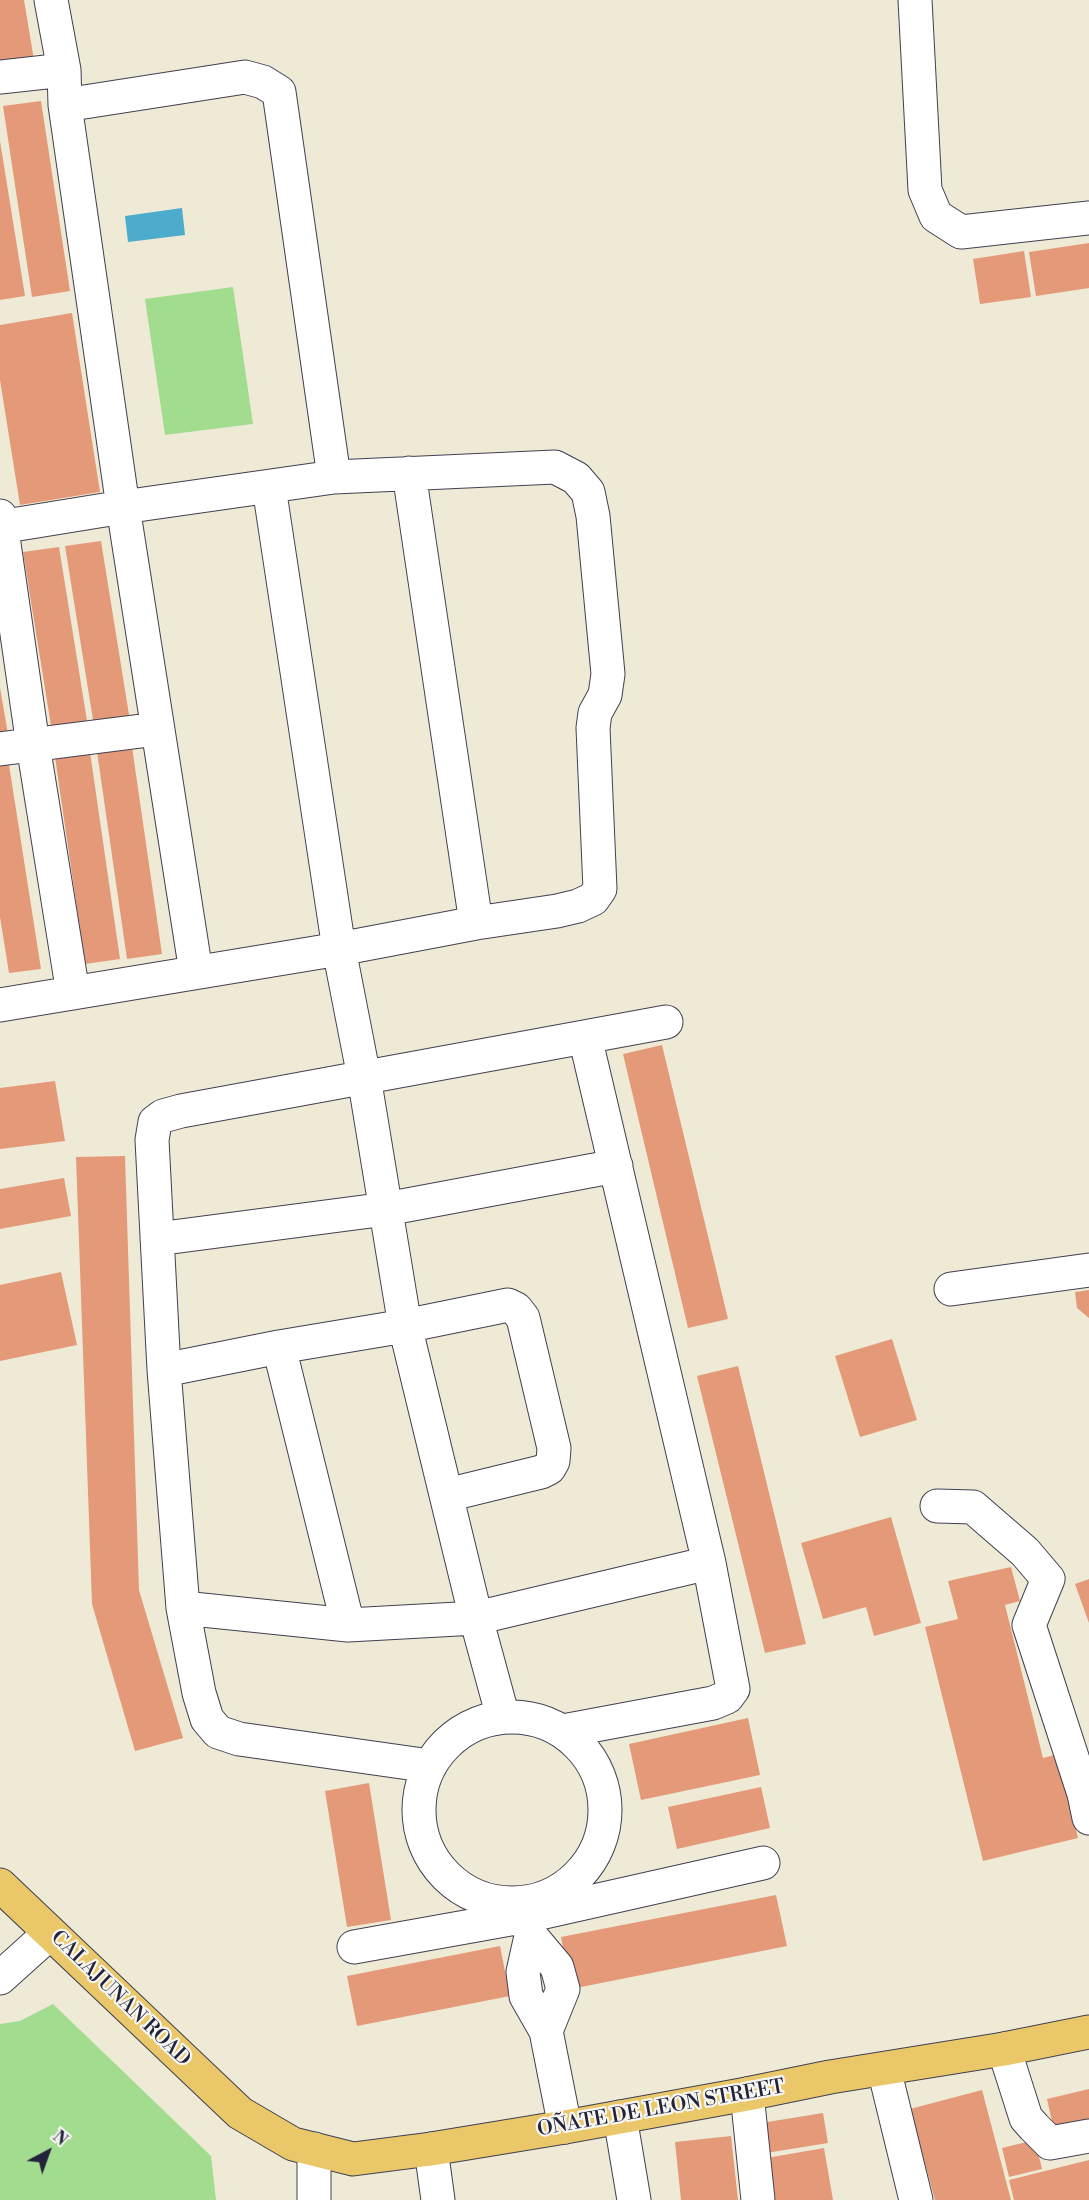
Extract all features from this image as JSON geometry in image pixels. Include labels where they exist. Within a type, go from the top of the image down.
[{"type":"main road","name":"CALAJUNAN ROAD","points":[[0,1885],[240,2113]]},
{"type":"main road","name":"OÑATE DE LEON STREET","points":[[240,2113],[294,2144],[353,2159],[565,2127],[830,2077],[1004,2049],[1089,2032]]},
{"type":"street","points":[[51,0],[64,70],[65,105],[123,507],[196,972]]},
{"type":"street","points":[[922,1],[925,190],[936,216],[961,232],[1089,218]]},
{"type":"street","points":[[0,77],[64,70]]},
{"type":"street","points":[[65,105],[245,77],[264,82],[279,92],[334,477]]},
{"type":"street","points":[[0,1005],[73,993],[196,972],[339,949],[579,906],[593,899],[600,889],[593,728],[595,713],[606,694],[608,674],[593,516],[588,492],[576,478],[555,467],[334,477],[1,524],[33,745],[73,993]]},
{"type":"street","points":[[409,472],[476,923]]},
{"type":"street","points":[[269,487],[339,949],[364,1077],[405,1326],[476,1618],[503,1717]]},
{"type":"street","points":[[0,749],[157,729]]},
{"type":"street","points":[[430,1766],[239,1739],[218,1732],[207,1719],[199,1693],[183,1608],[164,1370],[152,1140],[155,1122],[163,1116],[180,1111],[666,1022]]},
{"type":"street","points":[[563,1731],[713,1703],[727,1697],[733,1689],[709,1563],[585,1037]]},
{"type":"street","points":[[157,1239],[386,1209],[616,1166]]},
{"type":"street","points":[[951,1288],[1089,1270]]},
{"type":"street","points":[[164,1370],[508,1305],[519,1312],[525,1329],[554,1448],[553,1461],[549,1468],[541,1472],[447,1496]]},
{"type":"street","points":[[279,1347],[348,1625]]},
{"type":"street","points":[[937,1506],[973,1507],[1025,1552],[1048,1579],[1029,1625],[1084,1794],[1089,1818]]},
{"type":"street","points":[[183,1608],[348,1625],[476,1618],[709,1563]]},
{"type":"street","points":[[527,1918],[551,1896],[579,1877],[597,1850],[606,1818],[603,1784],[588,1754],[563,1731],[534,1719],[503,1717],[473,1724],[448,1742],[430,1766],[420,1792],[419,1821],[427,1848],[442,1872],[464,1890],[527,1918],[557,1967],[563,1989],[546,2031],[565,2127]]},
{"type":"street","points":[[354,1947],[527,1918],[764,1863]]},
{"type":"street","points":[[1,1976],[50,1933]]},
{"type":"street","points":[[1004,2049],[1026,2118],[1034,2127],[1050,2143],[1089,2136]]},
{"type":"street","points":[[884,2069],[915,2200]]},
{"type":"street","points":[[747,2094],[758,2200]]},
{"type":"street","points":[[620,2117],[634,2200]]},
{"type":"street","points":[[431,2149],[438,2200]]},
{"type":"street","points":[[314,2150],[314,2200]]},
{"type":"green space","points":[[233,287],[253,424],[165,435],[145,299]]},
{"type":"green space","points":[[53,2004],[211,2156],[216,2200],[0,2200],[0,2024],[20,2021]]},
{"type":"water","points":[[182,208],[185,235],[128,242],[125,216]]},
{"type":"building","points":[[0,0],[24,0],[34,60],[0,66]]},
{"type":"building","points":[[41,101],[70,291],[32,297],[3,106]]},
{"type":"building","points":[[0,141],[25,296],[0,300]]},
{"type":"building","points":[[1089,243],[1089,288],[1036,296],[1029,252]]},
{"type":"building","points":[[1024,251],[1031,297],[980,304],[973,259]]},
{"type":"building","points":[[72,313],[100,492],[20,505],[0,380],[0,325]]},
{"type":"building","points":[[101,541],[130,721],[94,726],[65,546]]},
{"type":"building","points":[[59,547],[88,727],[52,732],[23,552]]},
{"type":"building","points":[[0,688],[9,740],[0,741]]},
{"type":"building","points":[[132,747],[162,954],[127,959],[97,752]]},
{"type":"building","points":[[90,752],[120,959],[85,964],[55,757]]},
{"type":"building","points":[[9,765],[41,969],[9,973],[0,917],[0,766]]},
{"type":"building","points":[[662,1045],[728,1319],[688,1328],[623,1054]]},
{"type":"building","points":[[55,1081],[65,1141],[0,1149],[0,1088]]},
{"type":"building","points":[[125,1156],[139,1590],[183,1738],[135,1751],[92,1604],[76,1157]]},
{"type":"building","points":[[64,1178],[71,1216],[0,1229],[0,1189]]},
{"type":"building","points":[[61,1272],[77,1345],[0,1361],[0,1285]]},
{"type":"building","points":[[1089,1290],[1089,1318],[1077,1308],[1075,1292]]},
{"type":"building","points":[[892,1339],[917,1420],[860,1437],[835,1356]]},
{"type":"building","points":[[738,1366],[806,1644],[765,1653],[697,1376]]},
{"type":"building","points":[[891,1517],[921,1623],[874,1636],[866,1607],[823,1619],[801,1543]]},
{"type":"building","points":[[1011,1567],[1020,1601],[1005,1605],[1043,1758],[1058,1754],[1078,1838],[983,1861],[925,1627],[958,1619],[948,1581]]},
{"type":"building","points":[[1089,1579],[1089,1623],[1075,1584]]},
{"type":"building","points":[[748,1718],[760,1775],[641,1800],[629,1744]]},
{"type":"building","points":[[369,1783],[391,1920],[347,1927],[325,1791]]},
{"type":"building","points":[[761,1787],[770,1828],[677,1849],[668,1807]]},
{"type":"building","points":[[776,1895],[787,1946],[571,1989],[561,1937]]},
{"type":"building","points":[[500,1946],[510,1996],[357,2026],[347,1976]]},
{"type":"building","points":[[1089,2089],[1089,2126],[1055,2135],[1047,2099]]},
{"type":"building","points":[[982,2090],[1011,2200],[935,2200],[910,2109]]},
{"type":"building","points":[[823,2113],[828,2143],[760,2154],[755,2124]]},
{"type":"building","points":[[731,2136],[738,2200],[681,2200],[675,2142]]},
{"type":"building","points":[[1035,2140],[1042,2169],[1009,2177],[1002,2148]]},
{"type":"building","points":[[824,2148],[833,2200],[768,2200],[761,2159]]},
{"type":"building","points":[[1089,2160],[1089,2200],[1014,2200],[1009,2180]]}]
